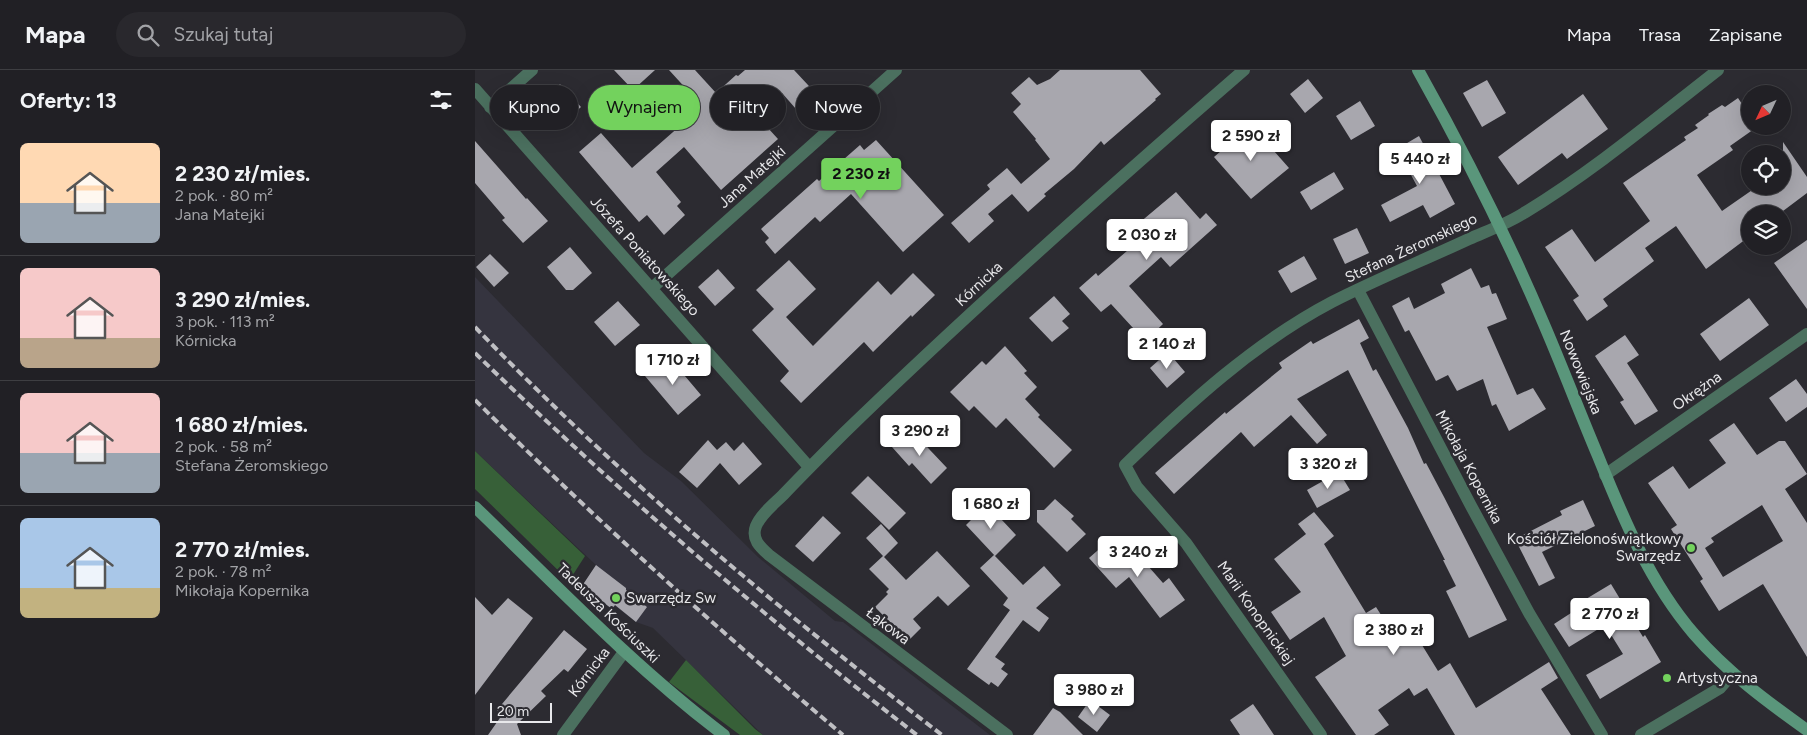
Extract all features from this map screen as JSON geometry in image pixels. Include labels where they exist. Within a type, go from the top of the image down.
[{"type":"street","points":[[515,85],[532,70]]},
{"type":"street","name":"Jana Matejki","points":[[652,288],[896,70]]},
{"type":"street","name":"Kórnicka","points":[[755,537],[756,526],[759,520],[809,467],[897,382],[1062,230],[1244,70]]},
{"type":"street","name":"Nowowiejska","points":[[1418,70],[1500,225],[1547,333],[1605,475],[1646,562],[1662,589],[1693,632],[1733,673],[1768,702],[1807,730]]},
{"type":"street","name":"Stefana Żeromskiego","points":[[1125,465],[1187,405],[1241,362],[1310,314],[1523,214],[1627,141],[1718,70]]},
{"type":"street","name":"Józefa Poniatowskiego","points":[[475,89],[490,105]]},
{"type":"street","name":"Józefa Poniatowskiego","points":[[512,130],[809,467]]},
{"type":"street","name":"Mikołaja Kopernika","points":[[1358,290],[1465,495],[1529,612],[1602,735]]},
{"type":"street","name":"Okrężna","points":[[1605,475],[1807,334]]},
{"type":"street","name":"Marii Konopnickiej","points":[[1125,465],[1137,487],[1186,543],[1321,735]]},
{"type":"street","name":"Tadeusza Kościuszki","points":[[475,507],[624,652],[671,694],[724,735]]},
{"type":"street","name":"Łąkowa","points":[[755,537],[760,547],[800,580],[1007,735]]},
{"type":"street","name":"Kórnicka","points":[[563,735],[624,652]]},
{"type":"street","points":[[1641,735],[1720,688],[1733,673]]},
{"type":"shaded area","points":[[475,277],[644,453],[681,481],[758,557],[835,621],[843,622],[990,735],[763,735],[653,628],[636,622],[615,606],[612,609],[582,586],[596,565],[475,451]]},
{"type":"green space","points":[[475,451],[585,556],[569,581],[475,489]]},
{"type":"green space","points":[[686,660],[763,735],[740,735],[669,682]]},
{"type":"building","points":[[614,70],[655,70],[638,85],[628,85]]},
{"type":"building","points":[[669,70],[695,70],[710,86],[710,130],[770,130],[778,139],[721,190],[684,147],[656,172],[681,202],[677,206],[685,215],[664,235],[647,215],[639,222],[579,152],[601,133],[632,168],[675,130],[700,130],[700,85],[683,85]]},
{"type":"building","points":[[745,70],[794,70],[808,85],[796,85],[796,109],[786,98],[786,85],[725,85]]},
{"type":"building","points":[[1060,70],[1140,70],[1161,94],[1104,145],[1101,141],[1074,169],[1044,194],[1046,196],[1028,212],[1012,194],[988,214],[994,221],[969,243],[951,223],[990,189],[987,185],[1007,168],[1021,184],[1050,159],[1013,112],[1021,104],[1011,93],[1029,77],[1037,85],[1050,79]]},
{"type":"building","points":[[1308,79],[1323,98],[1305,113],[1290,94]]},
{"type":"building","points":[[1487,80],[1506,113],[1482,127],[1463,93]]},
{"type":"building","points":[[1583,94],[1608,129],[1567,159],[1562,153],[1518,185],[1498,157]]},
{"type":"building","points":[[1738,98],[1741,102],[1741,135],[1746,135],[1730,146],[1733,150],[1697,175],[1722,211],[1745,195],[1791,195],[1791,154],[1807,177],[1807,193],[1791,205],[1741,205],[1741,243],[1706,269],[1676,226],[1645,248],[1654,261],[1603,299],[1608,306],[1587,321],[1573,300],[1579,296],[1545,247],[1572,229],[1595,262],[1650,221],[1623,183],[1686,140],[1684,137],[1698,128],[1695,125],[1708,114],[1722,105],[1725,107]]},
{"type":"building","points":[[1360,101],[1375,126],[1351,140],[1336,116]]},
{"type":"building","points":[[1251,125],[1289,168],[1251,199],[1214,157]]},
{"type":"building","points":[[1419,136],[1455,204],[1430,218],[1423,205],[1390,222],[1381,205],[1417,186],[1397,149]]},
{"type":"building","points":[[876,140],[944,215],[903,252],[851,194],[820,222],[815,217],[775,254],[765,242],[769,238],[761,229],[817,179],[819,181],[860,145],[864,150]]},
{"type":"building","points":[[475,141],[548,221],[523,243],[502,220],[505,218],[475,183]]},
{"type":"building","points":[[1334,172],[1344,189],[1311,210],[1300,192]]},
{"type":"building","points":[[1176,192],[1200,219],[1206,213],[1217,225],[1170,267],[1161,257],[1129,286],[1163,324],[1145,341],[1111,304],[1101,312],[1079,288],[1096,273],[1098,276],[1135,244],[1126,234]]},
{"type":"building","points":[[1357,228],[1369,253],[1345,264],[1333,239]]},
{"type":"building","points":[[1807,240],[1807,309],[1774,263],[1785,255],[1791,255],[1791,251]]},
{"type":"building","points":[[570,247],[592,273],[573,290],[566,290],[547,267]]},
{"type":"building","points":[[490,254],[509,273],[494,287],[476,267]]},
{"type":"building","points":[[1304,256],[1317,279],[1291,293],[1278,271]]},
{"type":"building","points":[[789,260],[816,289],[786,317],[813,346],[878,281],[891,295],[913,273],[935,295],[912,317],[911,315],[873,352],[864,342],[801,403],[780,381],[789,371],[752,330],[774,309],[756,290]]},
{"type":"building","points":[[1471,268],[1481,288],[1489,285],[1492,294],[1496,293],[1507,319],[1487,327],[1517,395],[1533,388],[1546,409],[1509,431],[1496,404],[1492,406],[1483,379],[1457,391],[1448,375],[1436,381],[1409,330],[1405,332],[1392,306],[1409,297],[1414,309],[1445,293],[1441,284]]},
{"type":"building","points":[[718,269],[735,288],[715,306],[698,287]]},
{"type":"building","points":[[1054,296],[1070,314],[1062,321],[1069,328],[1052,342],[1029,318]]},
{"type":"building","points":[[1749,298],[1769,325],[1720,361],[1700,334]]},
{"type":"building","points":[[618,301],[640,325],[615,346],[594,322]]},
{"type":"building","points":[[1359,319],[1369,338],[1360,343],[1373,371],[1376,369],[1408,428],[1424,464],[1426,463],[1507,620],[1469,638],[1446,591],[1456,586],[1443,560],[1445,560],[1348,370],[1297,399],[1327,435],[1317,444],[1291,415],[1254,447],[1241,432],[1174,494],[1155,473],[1225,412],[1226,414],[1282,368],[1279,363],[1311,341],[1313,344]]},
{"type":"building","points":[[1625,335],[1639,355],[1627,363],[1658,411],[1635,425],[1620,402],[1624,400],[1595,356]]},
{"type":"building","points":[[1005,346],[1027,371],[1024,373],[1037,387],[1025,399],[1040,415],[1038,417],[1072,450],[1054,468],[1006,418],[996,428],[974,406],[969,411],[950,392],[982,361],[986,365]]},
{"type":"building","points":[[1168,352],[1185,372],[1167,388],[1150,368]]},
{"type":"building","points":[[668,356],[701,395],[678,415],[645,376]]},
{"type":"building","points":[[1796,379],[1807,394],[1807,407],[1786,422],[1769,398]]},
{"type":"building","points":[[1734,423],[1757,455],[1779,441],[1785,441],[1807,474],[1785,489],[1807,523],[1807,657],[1763,584],[1719,611],[1700,581],[1703,579],[1671,529],[1677,525],[1648,483],[1673,466],[1689,489],[1726,463],[1709,440]],"holes":[[[1762,505],[1783,541],[1723,577],[1705,548],[1714,542],[1711,538]]]},
{"type":"building","points":[[912,431],[947,468],[931,484],[912,463],[909,466],[892,447]]},
{"type":"building","points":[[708,440],[717,450],[726,442],[734,451],[743,442],[762,464],[739,485],[720,463],[697,488],[679,472]]},
{"type":"building","points":[[1339,472],[1350,490],[1317,508],[1307,490]]},
{"type":"building","points":[[868,476],[906,513],[889,530],[851,493]]},
{"type":"building","points":[[1055,499],[1074,516],[1071,519],[1086,534],[1067,552],[1037,522],[1037,510],[1044,510]]},
{"type":"building","points":[[1583,500],[1595,526],[1542,552],[1555,578],[1539,586],[1515,539],[1562,515],[1560,511]]},
{"type":"building","points":[[987,504],[1016,535],[995,556],[966,525]]},
{"type":"building","points":[[1314,512],[1334,536],[1324,544],[1366,613],[1376,607],[1392,632],[1409,624],[1438,671],[1450,663],[1476,708],[1549,662],[1558,678],[1541,689],[1571,735],[1455,735],[1427,688],[1414,696],[1409,688],[1378,710],[1389,725],[1374,735],[1356,735],[1315,677],[1346,656],[1324,617],[1290,640],[1271,612],[1301,592],[1274,559],[1306,534],[1298,524]]},
{"type":"building","points":[[823,516],[841,533],[813,562],[795,546]]},
{"type":"building","points":[[881,524],[898,543],[884,557],[906,580],[937,551],[970,586],[948,606],[938,596],[913,619],[921,628],[908,641],[875,607],[888,594],[886,592],[889,589],[869,569],[883,556],[866,538]]},
{"type":"building","points":[[1105,544],[1111,551],[1125,552],[1131,547],[1141,552],[1141,558],[1163,583],[1169,578],[1185,600],[1160,618],[1129,577],[1116,588],[1089,558]]},
{"type":"building","points":[[994,555],[1023,585],[1044,566],[1061,585],[1036,608],[1049,618],[1039,632],[1023,620],[995,657],[1005,664],[1001,669],[1008,674],[998,687],[991,682],[989,685],[967,669],[1010,610],[1003,605],[1008,598],[980,568]]},
{"type":"building","name":"Swarzędz Sw","points":[[596,565],[647,607],[636,622],[615,605],[612,609],[582,586]]},
{"type":"building","points":[[1611,584],[1643,637],[1645,635],[1661,662],[1600,699],[1586,675],[1623,654],[1605,625],[1569,647],[1554,624],[1588,602],[1586,599]]},
{"type":"building","points":[[475,597],[492,615],[508,598],[533,618],[475,695]]},
{"type":"building","points":[[564,630],[587,649],[568,672],[564,669],[541,691],[546,696],[517,724],[521,735],[488,735],[502,715],[497,710]]},
{"type":"building","points":[[1090,700],[1110,715],[1097,732],[1078,717]]},
{"type":"building","points":[[1253,704],[1274,735],[1240,735],[1230,720]]},
{"type":"building","points":[[1053,708],[1060,712],[1083,735],[1033,735]]},
{"type":"railway","points":[[475,327],[586,436],[701,540],[820,639],[942,735]]},
{"type":"railway","points":[[475,353],[581,453],[746,598],[917,735]]},
{"type":"railway","points":[[475,400],[564,487],[656,571],[843,735]]},
{"type":"place","name":"Kościół Zielonoświątkowy Swarzędz","points":[[1691,548]]},
{"type":"place","name":"Swarzędz Sw","points":[[616,598]]},
{"type":"place","name":"Artystyczna","points":[[1667,678]]}]
